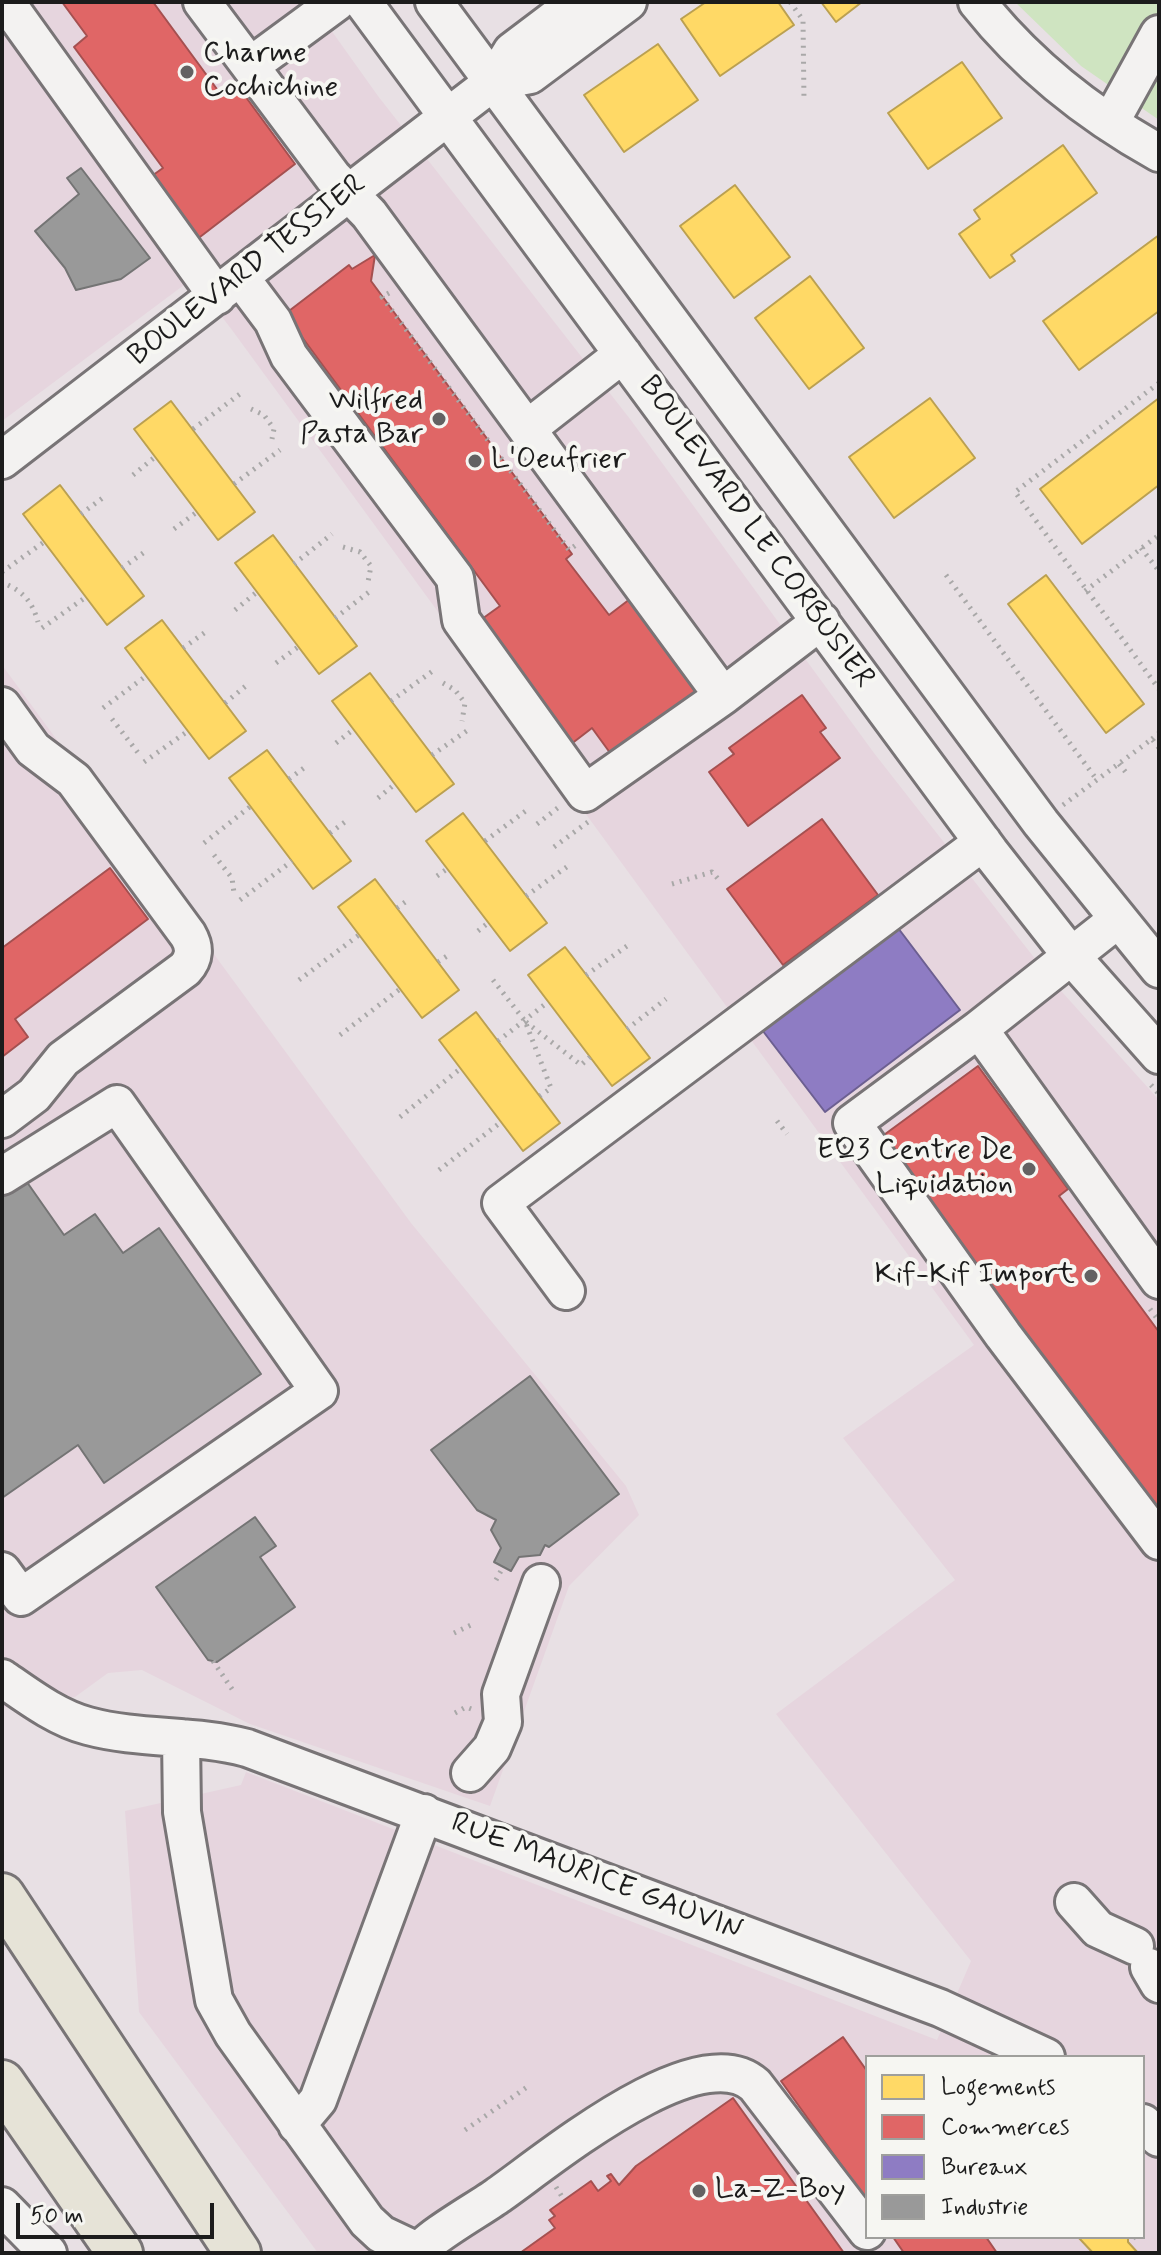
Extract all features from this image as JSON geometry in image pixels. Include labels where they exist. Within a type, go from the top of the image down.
[{"type":"main road","points":[[2,1896],[238,2253]]},
{"type":"main road","points":[[2,2083],[120,2253]]},
{"type":"main road","points":[[206,2204],[246,2253]]},
{"type":"street","points":[[6,2],[229,287],[273,321],[289,356],[455,578],[461,620],[585,793],[723,696],[821,621]]},
{"type":"street","points":[[202,2],[349,194],[369,214],[723,696]]},
{"type":"street","points":[[250,66],[337,2]]},
{"type":"street","name":"BOULEVARD LE CORBUSIER","points":[[363,2],[983,842],[1065,946],[1159,1055]]},
{"type":"street","name":"BOULEVARD LE CORBUSIER","points":[[434,2],[1031,811],[1159,969]]},
{"type":"street","name":"BOULEVARD TESSIER","points":[[2,460],[493,82],[512,51],[577,2]]},
{"type":"street","name":"BOULEVARD TESSIER","points":[[493,82],[530,75],[628,2]]},
{"type":"street","points":[[977,2],[1033,64],[1110,123],[1159,153]]},
{"type":"street","points":[[1110,123],[1159,34]]},
{"type":"street","points":[[527,429],[623,354]]},
{"type":"street","points":[[2,706],[33,749],[74,780],[188,935],[193,947],[192,959],[185,969],[63,1059],[34,1095],[2,1119]]},
{"type":"street","points":[[566,1291],[501,1203],[983,842]]},
{"type":"street","points":[[1117,920],[1065,946],[979,1029],[852,1123],[1003,1335],[1159,1541]]},
{"type":"street","points":[[979,1029],[1159,1280]]},
{"type":"street","points":[[2,1176],[117,1104],[319,1391],[21,1597],[2,1571]]},
{"type":"street","points":[[297,2125],[318,2100],[438,1818],[492,1748],[503,1722],[479,1708],[541,1583]]},
{"type":"street","name":"RUE MAURICE GAUVIN","points":[[2,1678],[68,1719],[137,1735],[247,1748],[940,2008],[1042,2055]]},
{"type":"street","points":[[181,1738],[182,1812],[214,2000],[233,2034],[374,2229],[418,2252],[641,2096],[724,2072],[737,2074],[755,2085],[865,2228]]},
{"type":"street","points":[[1074,1902],[1098,1929],[1148,1966]]},
{"type":"street","points":[[2,2206],[48,2253]]},
{"type":"path","points":[[790,2],[803,20],[804,100]]},
{"type":"path","points":[[382,297],[569,550]]},
{"type":"path","points":[[1159,383],[1015,492],[1159,689]]},
{"type":"path","points":[[193,429],[240,394]]},
{"type":"path","points":[[251,409],[264,415],[274,429],[272,439]]},
{"type":"path","points":[[234,484],[280,450]]},
{"type":"path","points":[[133,475],[155,457]]},
{"type":"path","points":[[81,514],[104,497]]},
{"type":"path","points":[[174,529],[197,512]]},
{"type":"path","points":[[1021,519],[1029,514]]},
{"type":"path","points":[[294,564],[332,534]]},
{"type":"path","points":[[1085,591],[1159,535]]},
{"type":"path","points":[[2,572],[44,542]]},
{"type":"path","points":[[343,547],[360,552],[371,566],[368,582]]},
{"type":"path","points":[[1141,548],[1159,571]]},
{"type":"path","points":[[122,568],[146,551]]},
{"type":"path","points":[[946,575],[1097,780]]},
{"type":"path","points":[[8,585],[22,591],[34,608],[40,625],[86,597]]},
{"type":"path","points":[[335,618],[373,589]]},
{"type":"path","points":[[235,610],[257,592]]},
{"type":"path","points":[[183,648],[207,631]]},
{"type":"path","points":[[276,663],[298,647]]},
{"type":"path","points":[[391,701],[434,670]]},
{"type":"path","points":[[103,708],[146,676]]},
{"type":"path","points":[[443,683],[455,690],[465,703],[462,721]]},
{"type":"path","points":[[225,703],[247,685]]},
{"type":"path","points":[[112,719],[139,754]]},
{"type":"path","points":[[336,743],[354,729]]},
{"type":"path","points":[[432,755],[468,730]]},
{"type":"path","points":[[144,762],[188,731]]},
{"type":"path","points":[[1062,807],[1159,733]]},
{"type":"path","points":[[1152,739],[1159,748]]},
{"type":"path","points":[[1119,764],[1128,775]]},
{"type":"path","points":[[289,779],[308,765]]},
{"type":"path","points":[[378,798],[395,784]]},
{"type":"path","points":[[204,843],[251,806]]},
{"type":"path","points":[[485,841],[527,810]]},
{"type":"path","points":[[330,833],[349,819]]},
{"type":"path","points":[[214,855],[232,878],[234,893]]},
{"type":"path","points":[[240,900],[292,861]]},
{"type":"path","points":[[526,896],[568,866]]},
{"type":"path","points":[[437,876],[447,869]]},
{"type":"path","points":[[672,884],[712,872],[720,881]]},
{"type":"path","points":[[397,908],[408,900]]},
{"type":"path","points":[[478,931],[488,923]]},
{"type":"path","points":[[299,980],[359,935]]},
{"type":"path","points":[[586,975],[627,946]]},
{"type":"path","points":[[438,962],[450,954]]},
{"type":"path","points":[[493,980],[525,1021],[581,1065],[590,1057]]},
{"type":"path","points":[[340,1035],[400,989]]},
{"type":"path","points":[[627,1029],[666,999]]},
{"type":"path","points":[[498,1041],[548,1002]]},
{"type":"path","points":[[525,1021],[551,1088],[540,1096]]},
{"type":"path","points":[[400,1117],[460,1069]]},
{"type":"path","points":[[777,1121],[787,1134]]},
{"type":"path","points":[[439,1170],[501,1122]]},
{"type":"path","points":[[496,1580],[503,1567]]},
{"type":"path","points":[[454,1633],[471,1625]]},
{"type":"path","points":[[213,1661],[234,1692]]},
{"type":"path","points":[[465,2130],[530,2085]]},
{"type":"shaded area","points":[[2,2],[311,2],[378,96],[630,419],[874,753],[1054,983],[1159,1100],[1159,2253],[318,2253],[139,2012],[125,1811],[241,1785],[246,1772],[937,2040],[971,1961],[776,1714],[955,1580],[843,1438],[974,1345],[232,330],[45,86],[188,282],[2,421]]},
{"type":"shaded area","points":[[2,665],[411,1223],[626,1486],[639,1515],[569,1586],[490,1806],[250,1724],[142,1670],[108,1673],[75,1697],[2,1708]]},
{"type":"green space","points":[[1015,2],[1159,2],[1159,120],[1081,66]]},
{"type":"building: Logements","points":[[706,2],[778,2],[794,25],[720,76],[681,19]]},
{"type":"building: Logements","points":[[821,2],[862,2],[836,22]]},
{"type":"building: Logements","points":[[658,44],[698,100],[624,152],[584,95]]},
{"type":"building: Logements","points":[[962,62],[1002,118],[928,169],[888,113]]},
{"type":"building: Logements","points":[[1063,145],[1097,193],[1011,255],[1015,261],[990,278],[959,234],[980,219],[974,210]]},
{"type":"building: Logements","points":[[735,185],[790,257],[734,298],[680,226]]},
{"type":"building: Logements","points":[[1159,235],[1159,311],[1079,370],[1043,321]]},
{"type":"building: Logements","points":[[810,276],[864,348],[809,389],[755,318]]},
{"type":"building: Logements","points":[[930,398],[975,458],[894,518],[849,457]]},
{"type":"building: Logements","points":[[1159,398],[1159,485],[1082,544],[1040,489]]},
{"type":"building: Logements","points":[[171,401],[255,512],[218,540],[134,429]]},
{"type":"building: Logements","points":[[60,485],[144,596],[107,625],[23,514]]},
{"type":"building: Logements","points":[[273,535],[357,646],[319,674],[235,563]]},
{"type":"building: Logements","points":[[1046,575],[1144,704],[1106,733],[1008,604]]},
{"type":"building: Logements","points":[[162,620],[246,731],[209,759],[125,648]]},
{"type":"building: Logements","points":[[370,673],[454,784],[416,812],[332,701]]},
{"type":"building: Logements","points":[[267,750],[351,861],[313,889],[229,778]]},
{"type":"building: Logements","points":[[463,813],[547,923],[510,951],[426,841]]},
{"type":"building: Logements","points":[[375,879],[459,990],[422,1018],[338,907]]},
{"type":"building: Logements","points":[[565,947],[650,1058],[612,1086],[528,975]]},
{"type":"building: Logements","points":[[476,1012],[560,1123],[523,1151],[439,1040]]},
{"type":"building: Logements","points":[[1080,2239],[1128,2239],[1138,2253],[1093,2253]]},
{"type":"building: Commerces","points":[[62,2],[153,2],[222,96],[237,85],[295,164],[196,240],[149,178],[163,168],[74,47],[87,36]]},
{"type":"building: Commerces","points":[[375,255],[371,281],[572,554],[566,559],[609,615],[630,599],[703,696],[616,761],[592,728],[566,748],[475,624],[500,606],[285,314],[349,265],[352,269]]},
{"type":"building: Commerces","points":[[802,695],[826,728],[820,732],[840,758],[748,826],[709,772],[734,754],[729,748]]},
{"type":"building: Commerces","points":[[822,819],[878,895],[783,965],[727,889]]},
{"type":"building: Commerces","points":[[110,868],[148,919],[15,1019],[28,1037],[2,1057],[2,948]]},
{"type":"building: Commerces","points":[[978,1066],[1068,1189],[1059,1196],[1159,1332],[1159,1522],[877,1140]]},
{"type":"building: Commerces","points":[[843,2037],[865,2068],[865,2198],[781,2081]]},
{"type":"building: Commerces","points":[[733,2098],[844,2253],[520,2253],[555,2228],[549,2220],[555,2216],[550,2210],[591,2181],[598,2191],[611,2181],[607,2176],[611,2174],[619,2185],[636,2166]]},
{"type":"building: Commerces","points":[[894,2239],[987,2239],[997,2253],[904,2253]]},
{"type":"building: Bureaux","points":[[892,920],[960,1010],[825,1112],[756,1022]]},
{"type":"building: Industrie","points":[[81,168],[150,258],[121,279],[76,290],[65,268],[35,231],[79,194],[67,178]]},
{"type":"building: Industrie","points":[[22,1175],[64,1235],[95,1214],[123,1253],[159,1228],[261,1374],[104,1483],[78,1445],[2,1498],[2,1189]]},
{"type":"building: Industrie","points":[[530,1376],[619,1494],[549,1547],[545,1545],[540,1555],[519,1557],[511,1571],[494,1562],[501,1548],[491,1530],[496,1520],[477,1510],[431,1450]]},
{"type":"building: Industrie","points":[[255,1517],[276,1546],[260,1557],[295,1607],[217,1662],[208,1660],[156,1587]]},
{"type":"place","name":"Charme Cochichine","points":[[187,72]]},
{"type":"place","name":"Wilfred Pasta Bar","points":[[439,419]]},
{"type":"place","name":"L'Oeufrier","points":[[475,461]]},
{"type":"place","name":"EQ3 Centre De Liquidation","points":[[1029,1169]]},
{"type":"place","name":"Kif-Kif Import","points":[[1091,1276]]},
{"type":"place","name":"La-Z-Boy","points":[[699,2191]]}]
